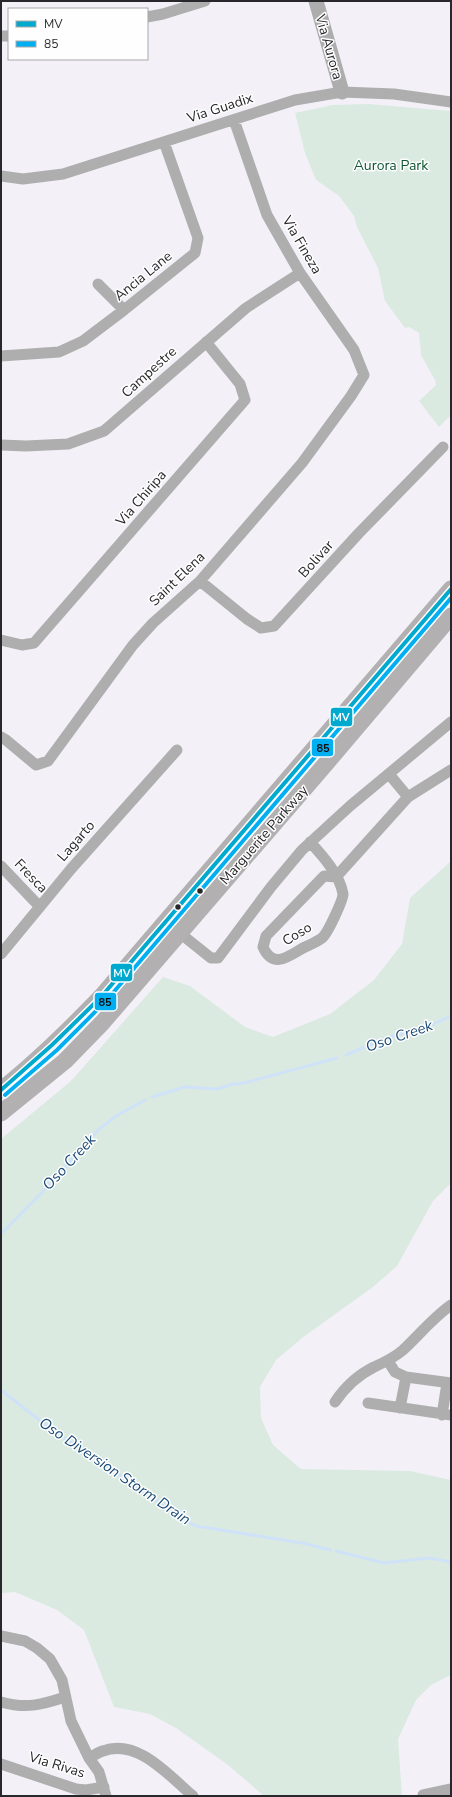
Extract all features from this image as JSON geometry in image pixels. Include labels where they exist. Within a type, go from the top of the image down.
[{"type":"main road","name":"Marguerite Parkway","points":[[1,1090],[30,1067],[61,1039],[102,997],[451,589]]},
{"type":"main road","name":"Marguerite Parkway","points":[[1,1113],[65,1061],[102,1023],[451,616]]},
{"type":"street","points":[[148,17],[163,14],[205,1]]},
{"type":"street","name":"Via Aurora","points":[[316,1],[342,92]]},
{"type":"street","name":"Via Guadix","points":[[1,176],[23,179],[63,174],[295,100],[342,92],[394,94],[451,102]]},
{"type":"street","name":"Via Fineza","points":[[234,120],[267,215],[300,273],[354,350],[364,375]]},
{"type":"street","name":"Ancia Lane","points":[[1,356],[59,352],[83,341],[124,310],[195,252],[198,238],[164,142]]},
{"type":"street","name":"Campestre","points":[[1,445],[26,446],[68,444],[104,431],[246,308],[300,273]]},
{"type":"street","points":[[98,284],[124,310]]},
{"type":"street","name":"Via Chiripa","points":[[1,640],[22,645],[34,643],[245,400],[240,384],[206,342]]},
{"type":"street","name":"Saint Elena","points":[[1,737],[36,765],[48,761],[133,645],[153,623],[200,581],[302,463],[351,396],[364,375]]},
{"type":"street","name":"Bolivar","points":[[200,581],[256,625],[261,628],[274,626],[359,533],[443,446]]},
{"type":"street","points":[[166,922],[211,958],[218,958],[271,887],[302,850],[451,722]]},
{"type":"street","name":"Lagarto","points":[[1,954],[71,869],[177,750]]},
{"type":"street","points":[[336,877],[408,797],[451,770]]},
{"type":"street","points":[[389,774],[408,797]]},
{"type":"street","name":"Coso","points":[[310,842],[327,860],[336,877],[343,893],[342,900],[323,938],[286,958],[279,960],[272,959],[266,954],[263,947],[266,936],[324,876],[336,877]]},
{"type":"street","name":"Fresca","points":[[1,866],[40,907]]},
{"type":"street","points":[[335,1402],[350,1384],[374,1367],[388,1361],[451,1305]]},
{"type":"street","points":[[368,1403],[447,1415],[449,1383],[406,1377],[395,1372],[388,1361]]},
{"type":"street","points":[[400,1408],[406,1377]]},
{"type":"street","points":[[1,1636],[25,1641],[37,1648],[50,1659],[62,1680],[71,1721],[89,1758],[99,1772],[105,1792]]},
{"type":"street","points":[[1,1702],[22,1707],[36,1706],[65,1697]]},
{"type":"street","points":[[89,1758],[103,1751],[116,1749],[130,1750],[144,1755],[193,1796]]},
{"type":"street","name":"Via Rivas","points":[[1,1764],[76,1789],[105,1792]]},
{"type":"street","points":[[423,1795],[451,1789]]},
{"type":"green space","name":"Aurora Park","points":[[369,104],[451,111],[451,415],[439,427],[419,401],[436,385],[435,380],[421,355],[419,333],[409,327],[405,328],[385,301],[378,268],[357,227],[354,216],[339,196],[316,180],[305,153],[295,113],[333,105]]},
{"type":"green space","points":[[451,861],[451,1183],[433,1201],[397,1266],[373,1287],[302,1338],[276,1360],[260,1387],[261,1418],[273,1445],[301,1469],[410,1471],[451,1480],[451,1675],[431,1685],[416,1700],[398,1739],[402,1796],[264,1796],[228,1765],[176,1728],[150,1714],[114,1707],[84,1630],[57,1610],[15,1592],[1,1593],[1,1139],[71,1081],[163,977],[190,986],[245,1027],[273,1037],[330,1014],[374,980],[402,944],[410,898]]},
{"type":"waterway","name":"Oso Creek","points":[[346,1055],[381,1040],[431,1025],[451,1016]]},
{"type":"waterway","name":"Oso Creek","points":[[152,1097],[185,1087],[217,1089],[337,1058]]},
{"type":"waterway","name":"Oso Creek","points":[[1,1234],[53,1181],[98,1130],[116,1116],[145,1100]]},
{"type":"waterway","name":"Oso Diversion Storm Drain","points":[[1,1390],[48,1427],[87,1454],[95,1457],[179,1517],[196,1526],[302,1543],[331,1550]]},
{"type":"waterway","name":"Oso Diversion Storm Drain","points":[[336,1551],[384,1563],[429,1558],[451,1562]]},
{"type":"transit line","name":"MV","points":[[1,1090],[52,1045],[101,997],[451,589]]},
{"type":"transit line","name":"85","points":[[5,1095],[57,1050],[106,1001],[451,598]]}]
